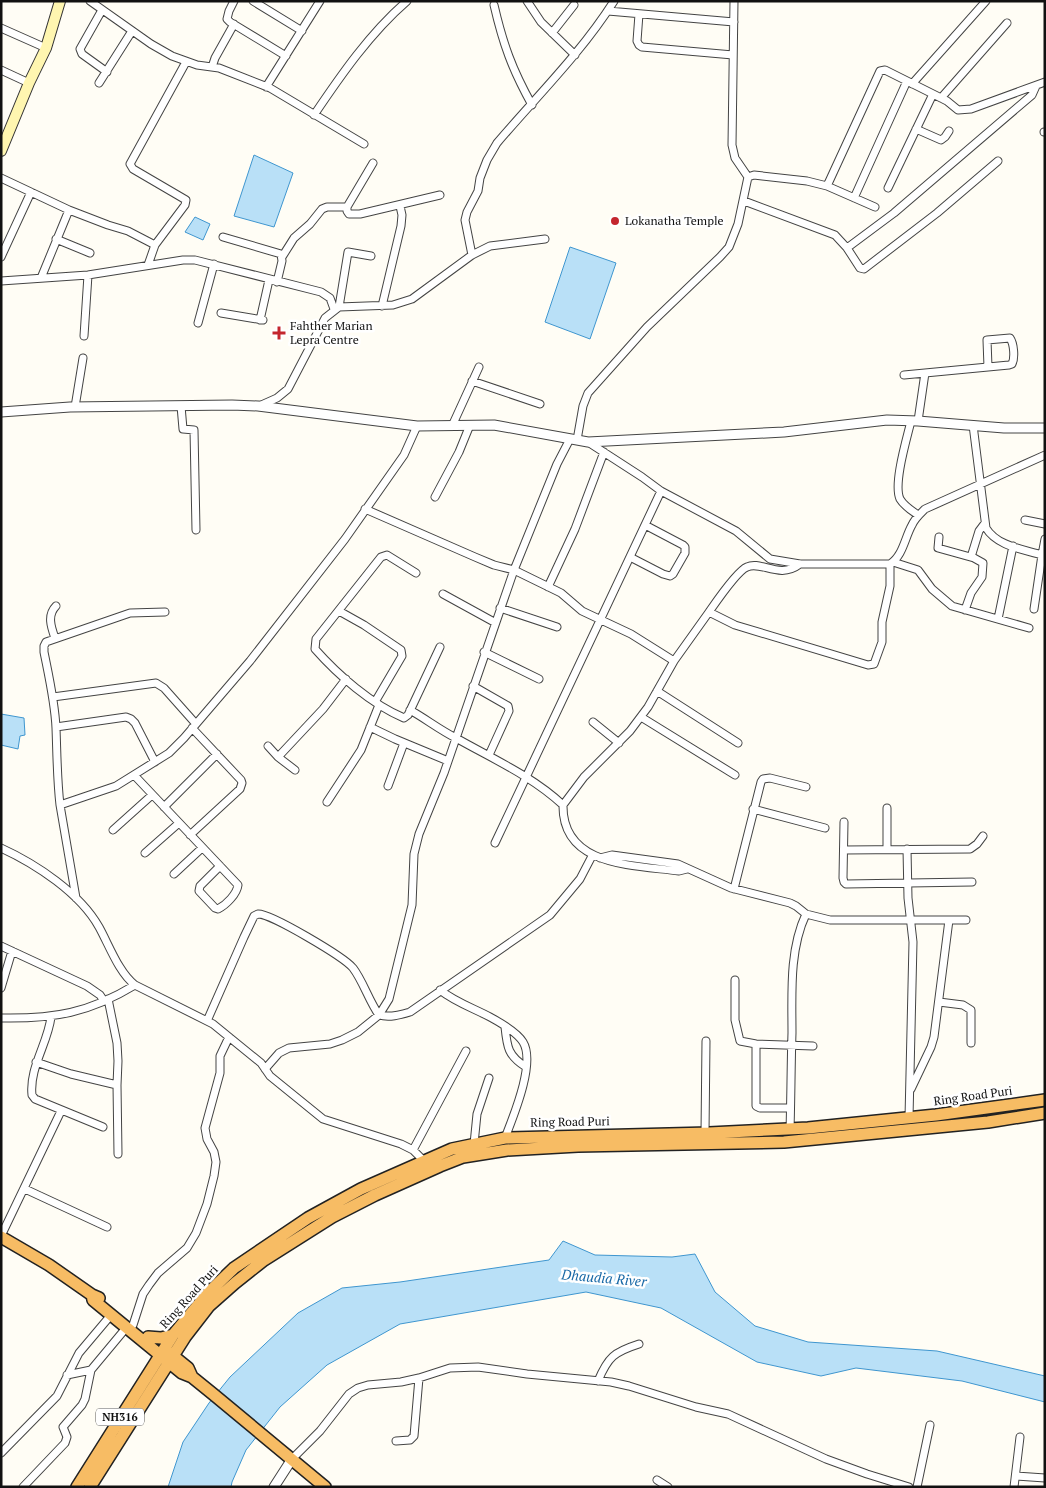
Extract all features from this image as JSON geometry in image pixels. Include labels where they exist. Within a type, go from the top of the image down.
[{"type":"highway","name":"Ring Road Puri","points":[[166,1355],[173,1335],[208,1293],[234,1268],[308,1218],[361,1189],[452,1149],[505,1138],[790,1130],[909,1118],[1045,1100]]},
{"type":"highway","name":"Ring Road Puri","points":[[166,1355],[185,1337],[209,1306],[264,1260],[299,1236],[332,1216],[375,1195],[464,1157],[507,1150],[578,1146],[784,1142],[988,1122],[1045,1113]]},
{"type":"highway","points":[[1,1236],[96,1296],[325,1487]]},
{"type":"highway","points":[[92,1295],[93,1300],[111,1315],[130,1326]]},
{"type":"highway","points":[[146,1339],[173,1335]]},
{"type":"highway","points":[[185,1337],[188,1374]]},
{"type":"highway","points":[[146,1339],[147,1358],[152,1376],[188,1374]]},
{"type":"highway","name":"NH316","points":[[77,1487],[166,1355]]},
{"type":"highway","name":"NH316","points":[[90,1487],[152,1376]]},
{"type":"main road","points":[[1,150],[46,48],[56,3]]},
{"type":"street","points":[[90,1],[151,44],[186,62],[212,67],[266,86],[364,144]]},
{"type":"street","points":[[234,1],[227,19],[286,56]]},
{"type":"street","points":[[253,1],[302,31]]},
{"type":"street","points":[[314,115],[353,60],[400,4],[407,1]]},
{"type":"street","points":[[527,1],[541,22],[575,54]]},
{"type":"street","points":[[531,8],[537,1]]},
{"type":"street","points":[[472,255],[465,220],[478,191],[484,168],[497,143],[575,54],[614,1]]},
{"type":"street","points":[[265,1069],[279,1053],[289,1048],[330,1044],[358,1032],[379,1015],[386,1006],[391,994],[412,905],[414,854],[456,738],[494,622],[557,464],[574,439],[588,393],[647,327],[729,247],[738,224],[748,177],[735,158],[732,145],[734,1]]},
{"type":"street","points":[[854,198],[909,82],[986,1]]},
{"type":"street","points":[[266,86],[302,31],[317,2]]},
{"type":"street","points":[[494,5],[512,68],[532,104]]},
{"type":"street","points":[[552,33],[574,5]]},
{"type":"street","points":[[102,10],[80,49],[82,54],[107,72]]},
{"type":"street","points":[[608,11],[734,22]]},
{"type":"street","points":[[639,14],[637,41],[642,47],[734,55]]},
{"type":"street","points":[[941,98],[1007,23]]},
{"type":"street","points":[[212,67],[234,24]]},
{"type":"street","points":[[1,28],[46,48]]},
{"type":"street","points":[[99,83],[132,30]]},
{"type":"street","points":[[148,265],[155,245],[185,205],[186,200],[133,169],[130,164],[186,62]]},
{"type":"street","points":[[1,70],[29,83]]},
{"type":"street","points":[[827,186],[877,73],[880,71],[885,70],[941,98],[958,110],[967,110],[1045,82]]},
{"type":"street","points":[[847,248],[894,212],[1032,95],[1036,86]]},
{"type":"street","points":[[888,188],[933,94]]},
{"type":"street","points":[[916,130],[941,140],[949,130]]},
{"type":"street","points":[[744,201],[834,235],[847,248],[860,268],[866,268],[937,213],[998,161]]},
{"type":"street","points":[[373,163],[347,207],[349,214],[354,215],[400,206],[440,195]]},
{"type":"street","points":[[748,177],[754,175],[807,181],[827,186],[875,207]]},
{"type":"street","points":[[1,178],[69,210],[128,231],[155,245]]},
{"type":"street","points":[[1,257],[31,192]]},
{"type":"street","points":[[382,306],[401,226],[402,215],[400,206]]},
{"type":"street","points":[[277,282],[282,257],[294,238],[310,224],[322,209],[327,207],[347,207]]},
{"type":"street","points":[[41,278],[69,210]]},
{"type":"street","points":[[223,237],[278,252],[282,257]]},
{"type":"street","points":[[56,239],[90,253]]},
{"type":"street","points":[[258,406],[277,398],[288,389],[325,318],[337,308],[393,305],[412,299],[482,249],[496,244],[545,239]]},
{"type":"street","points":[[337,308],[348,252],[370,256]]},
{"type":"street","points":[[1,281],[88,275],[183,260],[195,260],[321,292],[330,298],[337,308]]},
{"type":"street","points":[[198,323],[214,264]]},
{"type":"street","points":[[84,336],[88,275]]},
{"type":"street","points":[[221,313],[261,320],[269,280]]},
{"type":"street","points":[[904,375],[1010,365],[1014,362],[1010,338],[987,340],[988,367]]},
{"type":"street","points":[[75,407],[83,358]]},
{"type":"street","points":[[452,426],[479,366]]},
{"type":"street","points":[[918,515],[901,501],[899,491],[900,471],[926,373]]},
{"type":"street","points":[[472,381],[540,404]]},
{"type":"street","points":[[181,406],[182,429],[194,430],[196,530]]},
{"type":"street","points":[[1,412],[75,407],[258,406],[417,426],[494,425],[588,442],[784,432],[887,420],[1004,428],[1045,428]]},
{"type":"street","points":[[974,425],[985,523],[991,536],[999,542],[1042,555]]},
{"type":"street","points":[[60,805],[116,786],[169,753],[250,661],[345,539],[404,455],[417,426]]},
{"type":"street","points":[[435,497],[459,452],[470,426]]},
{"type":"street","points":[[588,442],[661,491],[736,531],[770,559],[800,564],[891,563],[918,570],[932,589],[952,606],[1028,628]]},
{"type":"street","points":[[548,587],[574,529],[604,452]]},
{"type":"street","points":[[710,612],[735,625],[868,664],[874,664],[882,642],[882,622],[890,586],[891,563],[900,553],[912,523],[918,515],[935,504],[1045,455]]},
{"type":"street","points":[[495,843],[661,491]]},
{"type":"street","points":[[365,509],[494,565],[514,570],[560,593],[582,611],[631,634],[674,661]]},
{"type":"street","points":[[1025,520],[1045,524]]},
{"type":"street","points":[[971,557],[979,531],[985,523]]},
{"type":"street","points":[[630,557],[670,576],[686,553],[686,547],[646,525]]},
{"type":"street","points":[[938,537],[938,546],[941,550],[971,557],[983,562],[982,576],[971,593],[965,610]]},
{"type":"street","points":[[1034,609],[1045,539]]},
{"type":"street","points":[[998,619],[1013,546]]},
{"type":"street","points":[[416,573],[384,555],[316,639],[314,649],[330,666],[377,704],[404,718],[407,717],[440,647]]},
{"type":"street","points":[[800,564],[795,568],[786,570],[753,565],[745,567],[716,601],[674,661],[641,717],[619,743],[584,777],[563,805],[563,816],[573,838],[592,856],[600,858],[612,855],[678,864],[734,889],[790,903],[806,914],[830,920],[966,920]]},
{"type":"street","points":[[443,594],[494,622]]},
{"type":"street","points":[[55,638],[50,618],[51,611],[56,606]]},
{"type":"street","points":[[500,608],[557,627]]},
{"type":"street","points":[[327,802],[360,750],[377,704],[402,656],[401,650],[339,611]]},
{"type":"street","points":[[76,898],[57,784],[56,727],[53,696],[44,646],[46,642],[55,638],[130,613],[165,612]]},
{"type":"street","points":[[484,652],[539,679]]},
{"type":"street","points":[[278,758],[346,679]]},
{"type":"street","points":[[53,696],[156,683],[164,688],[217,754],[241,780],[242,786],[190,835]]},
{"type":"street","points":[[473,686],[506,704],[509,709],[489,755]]},
{"type":"street","points":[[657,692],[738,743]]},
{"type":"street","points":[[410,710],[541,785],[563,805]]},
{"type":"street","points":[[56,727],[118,717],[131,719],[155,762]]},
{"type":"street","points":[[641,717],[735,775]]},
{"type":"street","points":[[593,722],[619,743]]},
{"type":"street","points":[[370,727],[448,761]]},
{"type":"street","points":[[388,786],[404,743]]},
{"type":"street","points":[[268,746],[278,758],[295,770]]},
{"type":"street","points":[[164,807],[217,754]]},
{"type":"street","points":[[134,775],[236,882],[238,888],[223,906],[218,909],[199,891],[200,886],[220,866]]},
{"type":"street","points":[[734,889],[763,779],[770,778],[806,787]]},
{"type":"street","points":[[113,830],[152,795]]},
{"type":"street","points":[[754,808],[825,828]]},
{"type":"street","points":[[887,808],[887,849]]},
{"type":"street","points":[[844,822],[843,878],[846,884],[972,882]]},
{"type":"street","points":[[145,853],[179,823]]},
{"type":"street","points":[[844,850],[970,849],[983,836]]},
{"type":"street","points":[[1,848],[46,873],[76,898],[98,925],[127,977],[135,985],[213,1024],[261,1063],[270,1076],[323,1119],[402,1144],[413,1150],[424,1161]]},
{"type":"street","points":[[174,874],[202,848]]},
{"type":"street","points":[[907,849],[913,942],[909,1118]]},
{"type":"street","points":[[207,1021],[254,916],[261,913],[286,925],[345,960],[357,974],[379,1015],[384,1017],[396,1016],[410,1012],[550,915],[580,879],[592,856]]},
{"type":"street","points":[[790,1130],[796,946],[798,930],[806,914]]},
{"type":"street","points":[[909,1092],[932,1047],[949,920]]},
{"type":"street","points":[[1,946],[87,986],[106,1000],[118,1060],[118,1154]]},
{"type":"street","points":[[1,988],[12,951]]},
{"type":"street","points":[[735,980],[735,1020],[738,1038],[742,1042],[812,1046]]},
{"type":"street","points":[[1,1018],[51,1017],[81,1011],[135,985]]},
{"type":"street","points":[[440,990],[453,1000],[491,1018],[512,1032],[525,1044],[527,1055],[526,1067],[520,1098],[505,1138]]},
{"type":"street","points":[[939,1002],[963,1005],[971,1010],[971,1043]]},
{"type":"street","points":[[51,1017],[49,1029],[36,1062],[32,1095],[35,1099],[61,1111],[103,1127]]},
{"type":"street","points":[[504,1027],[510,1054],[517,1062],[526,1067]]},
{"type":"street","points":[[23,1487],[65,1444],[67,1437],[64,1426],[85,1399],[91,1370],[130,1326],[143,1294],[158,1273],[187,1248],[196,1233],[207,1204],[216,1162],[205,1128],[220,1073],[220,1056],[229,1037]]},
{"type":"street","points":[[705,1133],[706,1042]]},
{"type":"street","points":[[756,1044],[756,1106],[790,1108]]},
{"type":"street","points":[[413,1150],[466,1051]]},
{"type":"street","points":[[36,1062],[71,1074],[117,1085]]},
{"type":"street","points":[[474,1144],[477,1114],[489,1078]]},
{"type":"street","points":[[1,1236],[61,1111]]},
{"type":"street","points":[[25,1189],[107,1227]]},
{"type":"street","points":[[1,1453],[61,1390],[79,1353],[111,1315]]},
{"type":"street","points":[[598,1381],[604,1365],[611,1356],[620,1350],[639,1344]]},
{"type":"street","points":[[274,1487],[292,1460],[320,1431],[348,1394],[358,1388],[368,1384],[401,1382],[450,1368],[478,1367],[629,1386],[696,1407],[736,1416],[826,1459],[909,1487]]},
{"type":"street","points":[[67,1375],[91,1370]]},
{"type":"street","points":[[396,1441],[410,1440],[414,1436],[419,1378]]},
{"type":"street","points":[[917,1487],[930,1425]]},
{"type":"street","points":[[1014,1487],[1020,1437]]},
{"type":"street","points":[[1016,1476],[1045,1478]]},
{"type":"street","points":[[657,1480],[668,1487]]},
{"type":"water","points":[[254,155],[293,173],[274,227],[234,216]]},
{"type":"water","points":[[195,217],[210,224],[203,240],[185,232]]},
{"type":"water","points":[[570,247],[616,263],[590,339],[545,322]]},
{"type":"water","points":[[1,714],[24,718],[25,735],[20,736],[18,749],[1,745]]},
{"type":"water","name":"Dhaudia River","points":[[563,1241],[595,1255],[672,1257],[695,1254],[715,1292],[755,1326],[808,1342],[937,1351],[1045,1376],[1045,1402],[962,1381],[856,1368],[821,1376],[757,1362],[661,1308],[586,1292],[400,1324],[327,1365],[280,1407],[246,1450],[231,1487],[168,1487],[183,1442],[209,1403],[230,1377],[298,1313],[342,1288],[400,1282],[549,1260]]},
{"type":"place","name":"Lokanatha Temple","points":[[615,221]]},
{"type":"place","name":"Fahther Marian Lepra Centre","points":[[279,333]]}]
